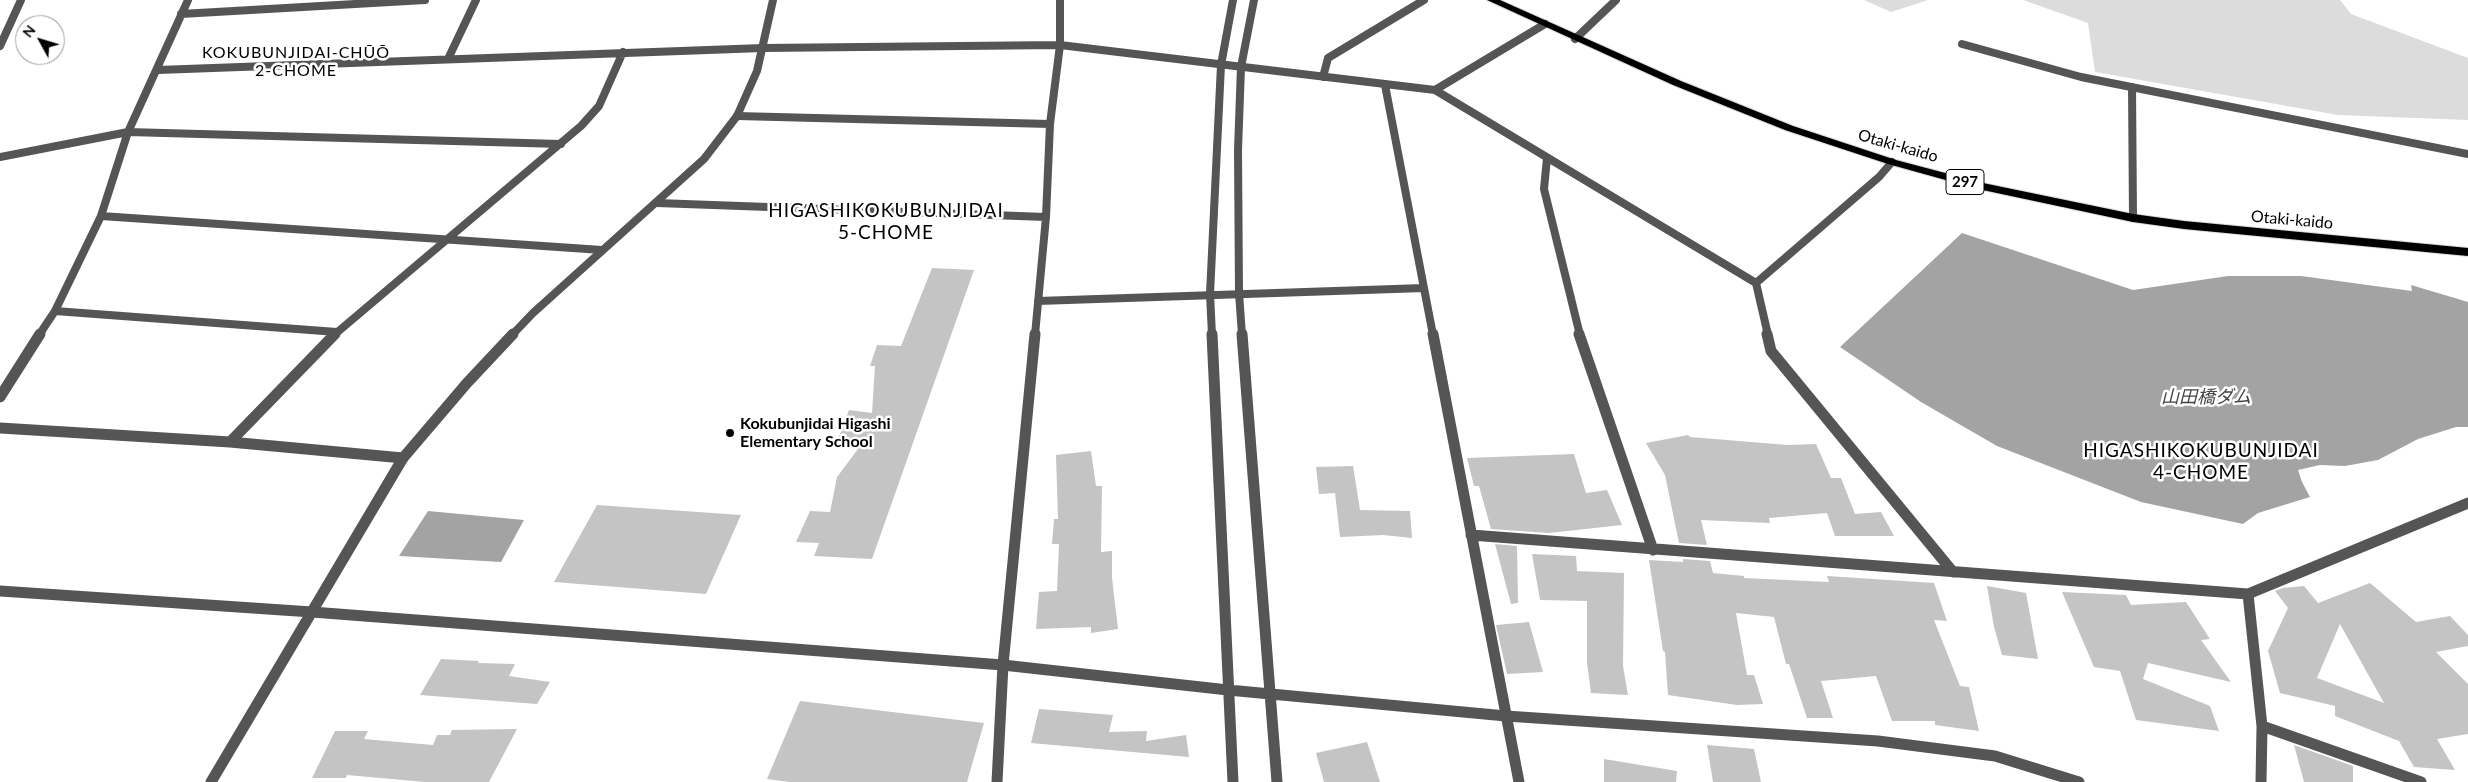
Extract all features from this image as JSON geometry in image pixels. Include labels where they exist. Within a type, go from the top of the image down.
[{"type":"highway","name":"Otaki-kaido","points":[[1492,0],[1756,116],[1892,162],[1982,186],[2133,218],[2238,232],[2468,252]]},
{"type":"street","points":[[0,46],[21,0]]},
{"type":"street","points":[[0,396],[55,311],[101,216],[128,132],[158,70],[188,0]]},
{"type":"street","points":[[181,14],[425,0]]},
{"type":"street","points":[[448,59],[476,0]]},
{"type":"street","points":[[211,782],[403,458],[467,383],[533,313],[704,159],[737,116],[754,79],[763,48],[773,0]]},
{"type":"street","points":[[997,782],[1004,665],[1046,216],[1050,124],[1060,45],[1060,0]]},
{"type":"street","points":[[1233,0],[1221,65],[1210,294],[1233,782]]},
{"type":"street","points":[[1254,0],[1241,67],[1238,150],[1240,293],[1277,782]]},
{"type":"street","points":[[1323,77],[1328,58],[1424,0]]},
{"type":"street","points":[[1575,38],[1616,0]]},
{"type":"street","points":[[1435,90],[1545,24]]},
{"type":"street","points":[[1962,44],[2081,77],[2468,154]]},
{"type":"street","points":[[158,70],[763,48],[1060,45],[1435,90],[1756,283],[1771,351],[1954,572]]},
{"type":"street","points":[[230,442],[337,332],[446,238],[561,144],[599,106],[623,52]]},
{"type":"street","points":[[1385,85],[1519,782]]},
{"type":"street","points":[[2132,87],[2133,218]]},
{"type":"street","points":[[737,116],[1050,124]]},
{"type":"street","points":[[0,157],[128,132],[561,144]]},
{"type":"street","points":[[1547,158],[1544,189],[1576,322],[1653,550]]},
{"type":"street","points":[[1756,283],[1879,177],[1892,162]]},
{"type":"street","points":[[657,203],[1046,216]]},
{"type":"street","points":[[101,216],[602,250]]},
{"type":"street","points":[[1038,301],[1424,288]]},
{"type":"street","points":[[55,311],[337,332]]},
{"type":"street","points":[[0,428],[230,442],[403,458]]},
{"type":"street","points":[[1471,535],[2248,594],[2468,503]]},
{"type":"street","points":[[0,591],[312,612],[1004,665],[1228,690],[1506,716],[1878,741],[1995,756],[2079,782]]},
{"type":"street","points":[[2248,594],[2262,726],[2261,782]]},
{"type":"street","points":[[2262,726],[2421,782]]},
{"type":"shaded area","points":[[1864,0],[1928,0],[1891,12]]},
{"type":"shaded area","points":[[2023,0],[2340,0],[2351,14],[2468,58],[2468,120],[2338,115],[2095,72],[2088,23]]},
{"type":"water","name":"山田橋ダム","points":[[1962,233],[2133,290],[2228,276],[2301,276],[2412,291],[2411,285],[2468,302],[2468,427],[2456,427],[2418,439],[2378,460],[2345,466],[2320,465],[2298,470],[2310,497],[2258,513],[2243,524],[2141,502],[1997,446],[1921,402],[1840,347]]},
{"type":"water","points":[[428,511],[524,520],[501,562],[399,556]]},
{"type":"building","points":[[932,268],[974,270],[872,559],[814,556],[819,543],[796,542],[810,511],[830,512],[837,477],[858,449],[835,447],[849,410],[872,413],[875,366],[870,366],[877,345],[901,346]]},
{"type":"building","points":[[1688,435],[1690,437],[1788,445],[1816,444],[1831,478],[1841,478],[1855,514],[1881,512],[1894,536],[1835,536],[1827,513],[1769,518],[1770,523],[1701,520],[1707,545],[1679,543],[1665,475],[1646,443]]},
{"type":"building","points":[[1091,451],[1096,486],[1102,486],[1101,552],[1112,551],[1112,578],[1118,629],[1091,633],[1091,627],[1036,629],[1039,592],[1057,591],[1059,544],[1052,544],[1054,519],[1058,519],[1056,455]]},
{"type":"building","points":[[1574,454],[1586,493],[1607,490],[1622,525],[1549,533],[1491,529],[1479,486],[1474,486],[1467,458]]},
{"type":"building","points":[[1353,466],[1360,510],[1410,511],[1412,538],[1383,535],[1340,537],[1335,493],[1319,494],[1316,467]]},
{"type":"building","points":[[597,505],[741,515],[706,594],[554,582]]},
{"type":"building","points":[[1495,544],[1517,546],[1518,603],[1511,604]]},
{"type":"building","points":[[1532,554],[1576,556],[1577,571],[1624,573],[1623,666],[1628,695],[1591,693],[1587,663],[1587,601],[1540,600]]},
{"type":"building","points":[[1683,559],[1710,561],[1713,573],[1744,576],[1744,578],[1829,582],[1827,576],[1934,583],[1947,621],[1934,620],[1960,686],[1969,687],[1979,731],[1935,725],[1935,721],[1892,721],[1876,676],[1821,681],[1833,718],[1807,718],[1789,664],[1786,664],[1774,617],[1736,613],[1747,675],[1754,675],[1763,704],[1737,705],[1668,695],[1665,652],[1663,651],[1649,560],[1683,562]]},
{"type":"building","points":[[2370,583],[2416,622],[2450,616],[2468,635],[2468,646],[2436,652],[2468,684],[2468,734],[2437,739],[2455,770],[2414,767],[2399,741],[2335,716],[2335,706],[2280,693],[2268,651],[2288,608],[2275,591],[2283,588],[2304,586],[2318,603]],"holes":[[[2340,624],[2384,703],[2317,678]]]},
{"type":"building","points":[[1987,586],[2026,593],[2038,659],[2002,655],[1994,627]]},
{"type":"building","points":[[2062,592],[2126,595],[2131,605],[2186,602],[2210,639],[2201,640],[2231,682],[2148,663],[2143,679],[2210,706],[2219,731],[2136,720],[2120,671],[2094,667]]},
{"type":"building","points":[[1529,622],[1543,672],[1507,674],[1496,625]]},
{"type":"building","points":[[441,659],[515,664],[509,676],[550,682],[537,704],[420,695]]},
{"type":"building","points":[[800,701],[984,723],[967,782],[790,782],[767,779]]},
{"type":"building","points":[[1039,709],[1113,715],[1109,732],[1147,731],[1146,741],[1186,735],[1189,757],[1031,743]]},
{"type":"building","points":[[517,729],[489,782],[425,782],[347,775],[346,778],[312,778],[335,731],[368,731],[364,739],[433,745],[437,735],[450,735],[452,730]]},
{"type":"building","points":[[1367,742],[1380,782],[1324,782],[1316,753]]},
{"type":"building","points":[[1707,745],[1754,749],[1761,782],[1713,782]]},
{"type":"building","points":[[2294,745],[2353,766],[2353,782],[2304,782]]},
{"type":"building","points":[[1604,759],[1677,771],[1676,782],[1604,782]]},
{"type":"place","name":"Kokubunjidai Higashi Elementary School","points":[[730,433]]},
{"type":"district","name":"KOKUBUNJIDAI-CHŪŌ 2-CHOME","points":[[296,62]]},
{"type":"district","name":"HIGASHIKOKUBUNJIDAI 5-CHOME","points":[[886,222]]},
{"type":"district","name":"HIGASHIKOKUBUNJIDAI 4-CHOME","points":[[2201,462]]}]
